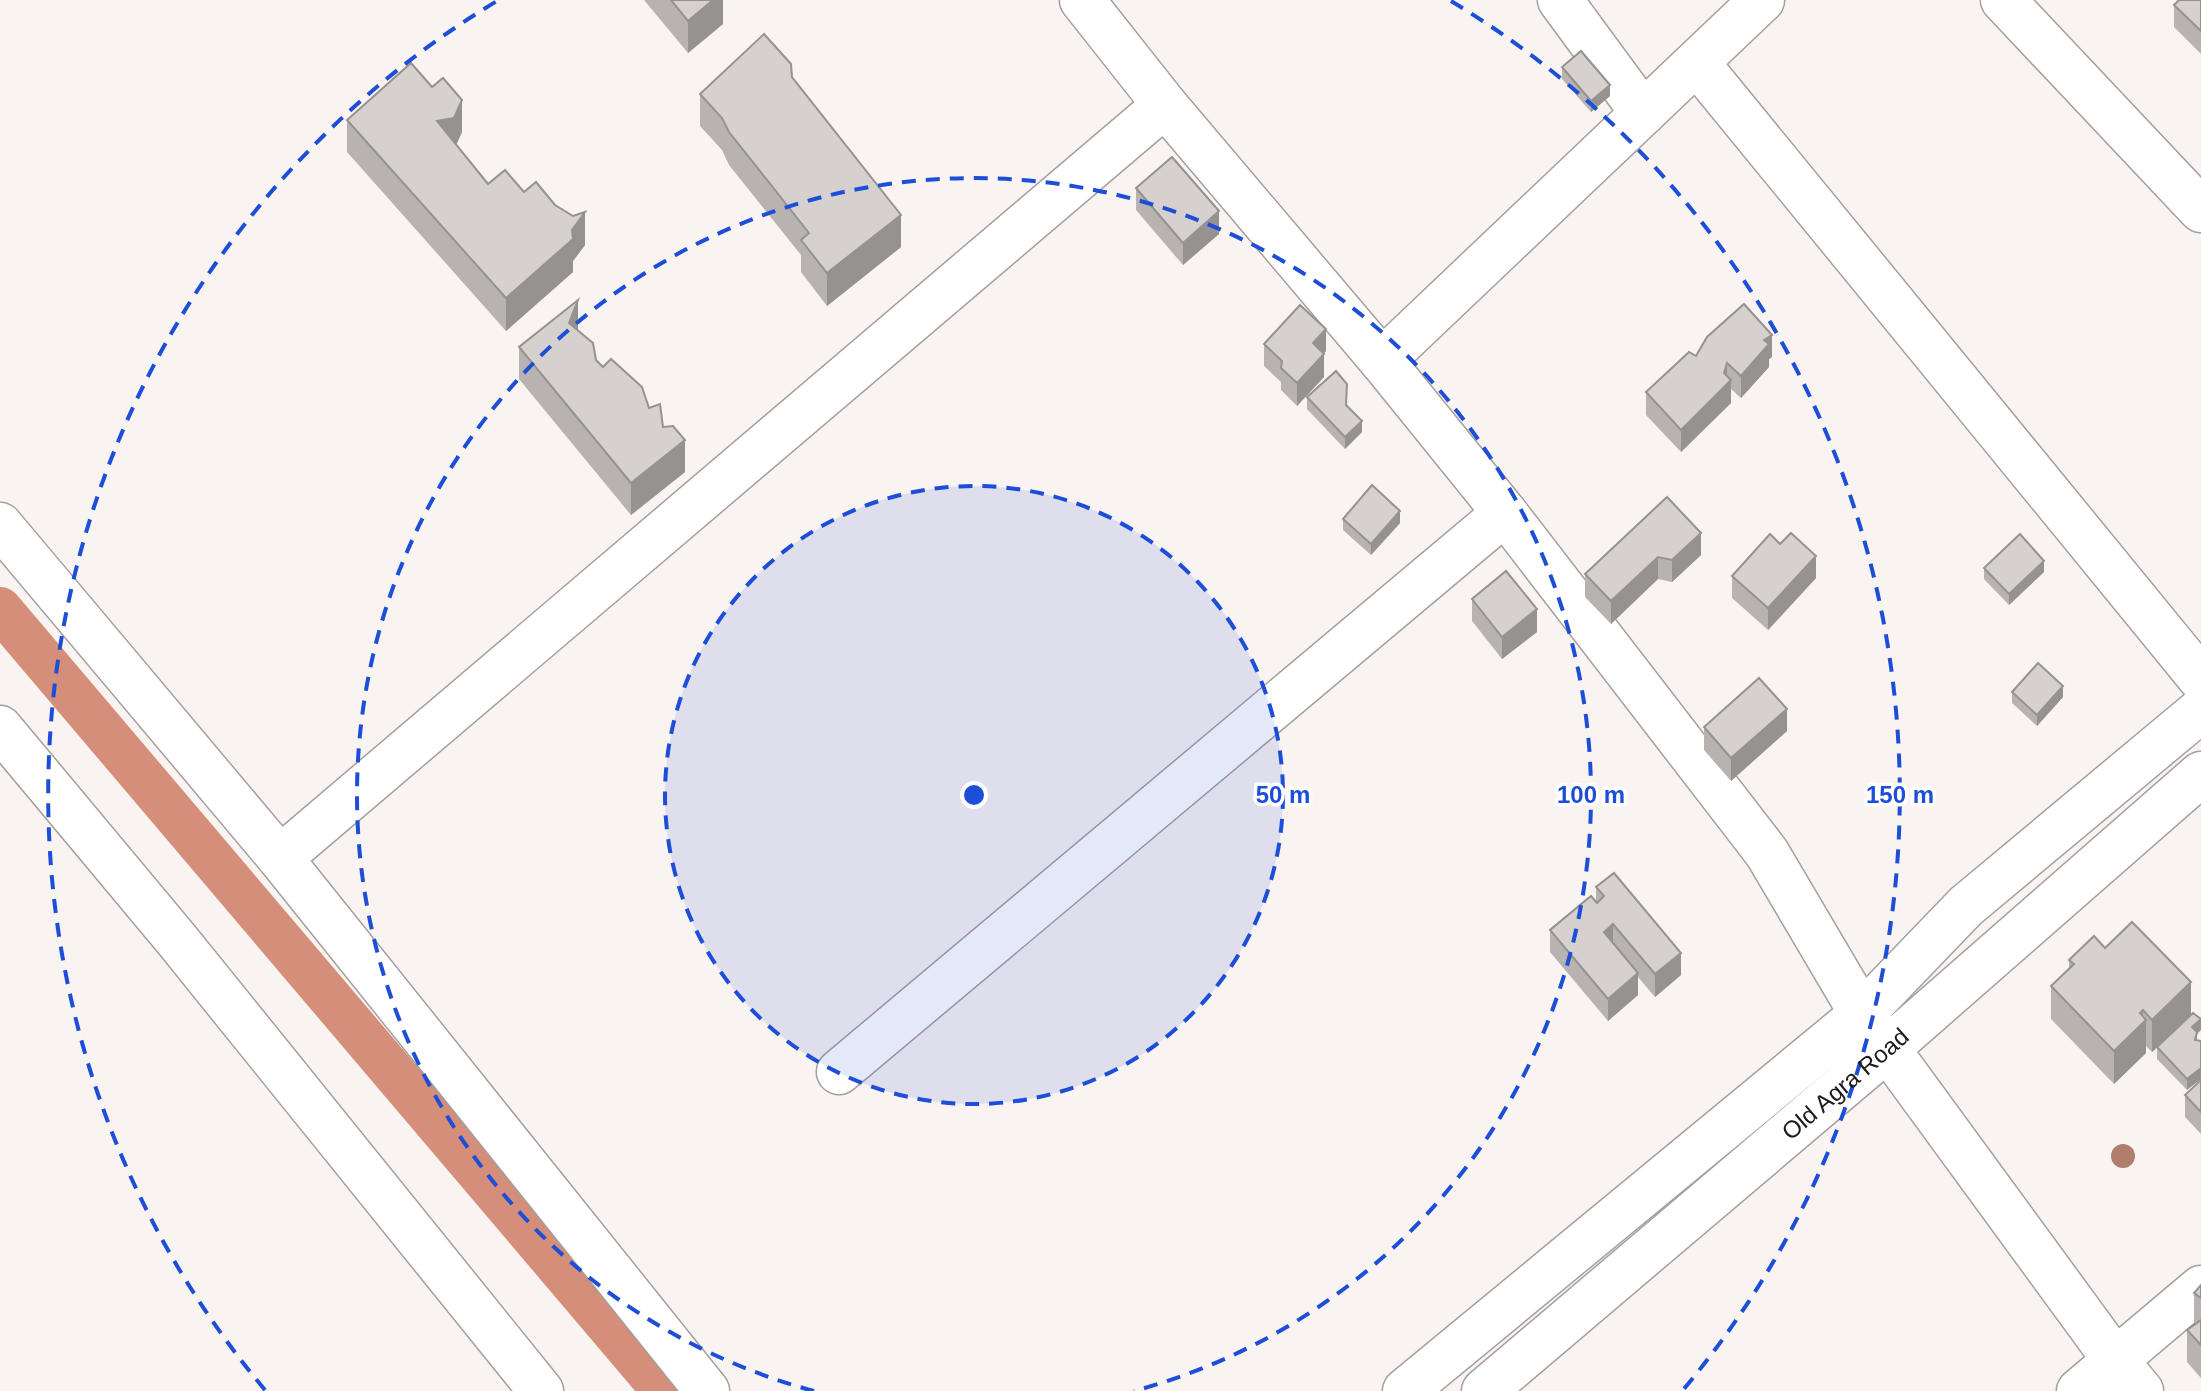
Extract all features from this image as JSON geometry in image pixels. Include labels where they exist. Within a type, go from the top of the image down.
[{"type":"main road","points":[[1082,0],[1165,105],[1382,361],[1505,513],[1767,853],[1862,1014],[2128,1376]]},
{"type":"main road","points":[[1560,0],[1643,113]]},
{"type":"main road","points":[[1382,361],[1762,0]]},
{"type":"main road","points":[[2003,0],[2201,210]]},
{"type":"main road","points":[[1697,63],[2201,679]]},
{"type":"main road","points":[[280,858],[1165,105]]},
{"type":"main road","points":[[839,1072],[1505,513]]},
{"type":"main road","points":[[0,525],[280,858],[707,1391]]},
{"type":"main road","points":[[1405,1391],[1862,1014],[1966,906],[2201,710]]},
{"type":"main road","points":[[0,728],[177,940],[541,1391]]},
{"type":"main road","name":"Old Agra Road","points":[[1484,1391],[1887,1049],[2201,774]]},
{"type":"main road","points":[[2079,1391],[2128,1376],[2201,1288]]},
{"type":"building","points":[[671,0],[713,0],[688,21]]},
{"type":"building","points":[[2179,0],[2201,0],[2201,31],[2174,5]]},
{"type":"building","points":[[764,34],[791,64],[792,77],[901,215],[827,273],[801,240],[809,233],[729,132],[722,118],[700,94]]},
{"type":"building","points":[[1581,51],[1610,85],[1591,101],[1562,67]]},
{"type":"building","points":[[411,63],[432,87],[443,78],[462,100],[454,118],[437,121],[488,184],[505,170],[524,192],[536,182],[555,205],[573,216],[585,212],[572,230],[573,239],[506,298],[347,120]]},
{"type":"building","points":[[1172,157],[1219,211],[1183,243],[1136,188]]},
{"type":"building","points":[[578,300],[569,323],[593,343],[596,360],[603,367],[611,359],[642,387],[649,408],[660,404],[663,427],[673,426],[685,440],[631,483],[519,347]]},
{"type":"building","points":[[1744,304],[1772,335],[1764,340],[1769,344],[1741,376],[1727,363],[1724,373],[1731,380],[1681,430],[1646,392],[1689,352],[1696,356],[1707,337]]},
{"type":"building","points":[[1300,305],[1326,329],[1313,343],[1324,354],[1297,383],[1281,368],[1282,361],[1264,344]]},
{"type":"building","points":[[1336,371],[1347,384],[1346,405],[1362,421],[1345,437],[1307,397]]},
{"type":"building","points":[[1372,485],[1400,511],[1371,544],[1343,519]]},
{"type":"building","points":[[1667,497],[1701,533],[1672,560],[1658,557],[1611,601],[1585,574]]},
{"type":"building","points":[[1791,533],[1816,556],[1768,608],[1732,576],[1770,534],[1780,544]]},
{"type":"building","points":[[2020,534],[2044,561],[2009,594],[1984,568]]},
{"type":"building","points":[[1506,571],[1537,609],[1502,637],[1472,599]]},
{"type":"building","points":[[2038,663],[2063,686],[2037,715],[2012,692]]},
{"type":"building","points":[[1759,678],[1787,709],[1731,758],[1704,727]]},
{"type":"building","points":[[1614,873],[1681,953],[1655,974],[1613,924],[1604,932],[1638,973],[1608,999],[1550,930],[1591,896],[1597,903],[1604,896],[1596,887]]},
{"type":"building","points":[[2132,922],[2191,982],[2152,1020],[2143,1010],[2140,1013],[2146,1020],[2114,1051],[2051,986],[2074,964],[2069,960],[2094,936],[2105,948]]},
{"type":"building","points":[[2193,1013],[2201,1019],[2192,1027],[2197,1032],[2195,1040],[2201,1041],[2201,1068],[2187,1079],[2157,1047]]},
{"type":"building","points":[[2201,1080],[2201,1112],[2185,1095]]},
{"type":"building","points":[[2201,1285],[2201,1298],[2194,1293]]},
{"type":"building","points":[[2201,1320],[2201,1345],[2187,1330]]},
{"type":"waterway","points":[[0,609],[664,1391]]}]
